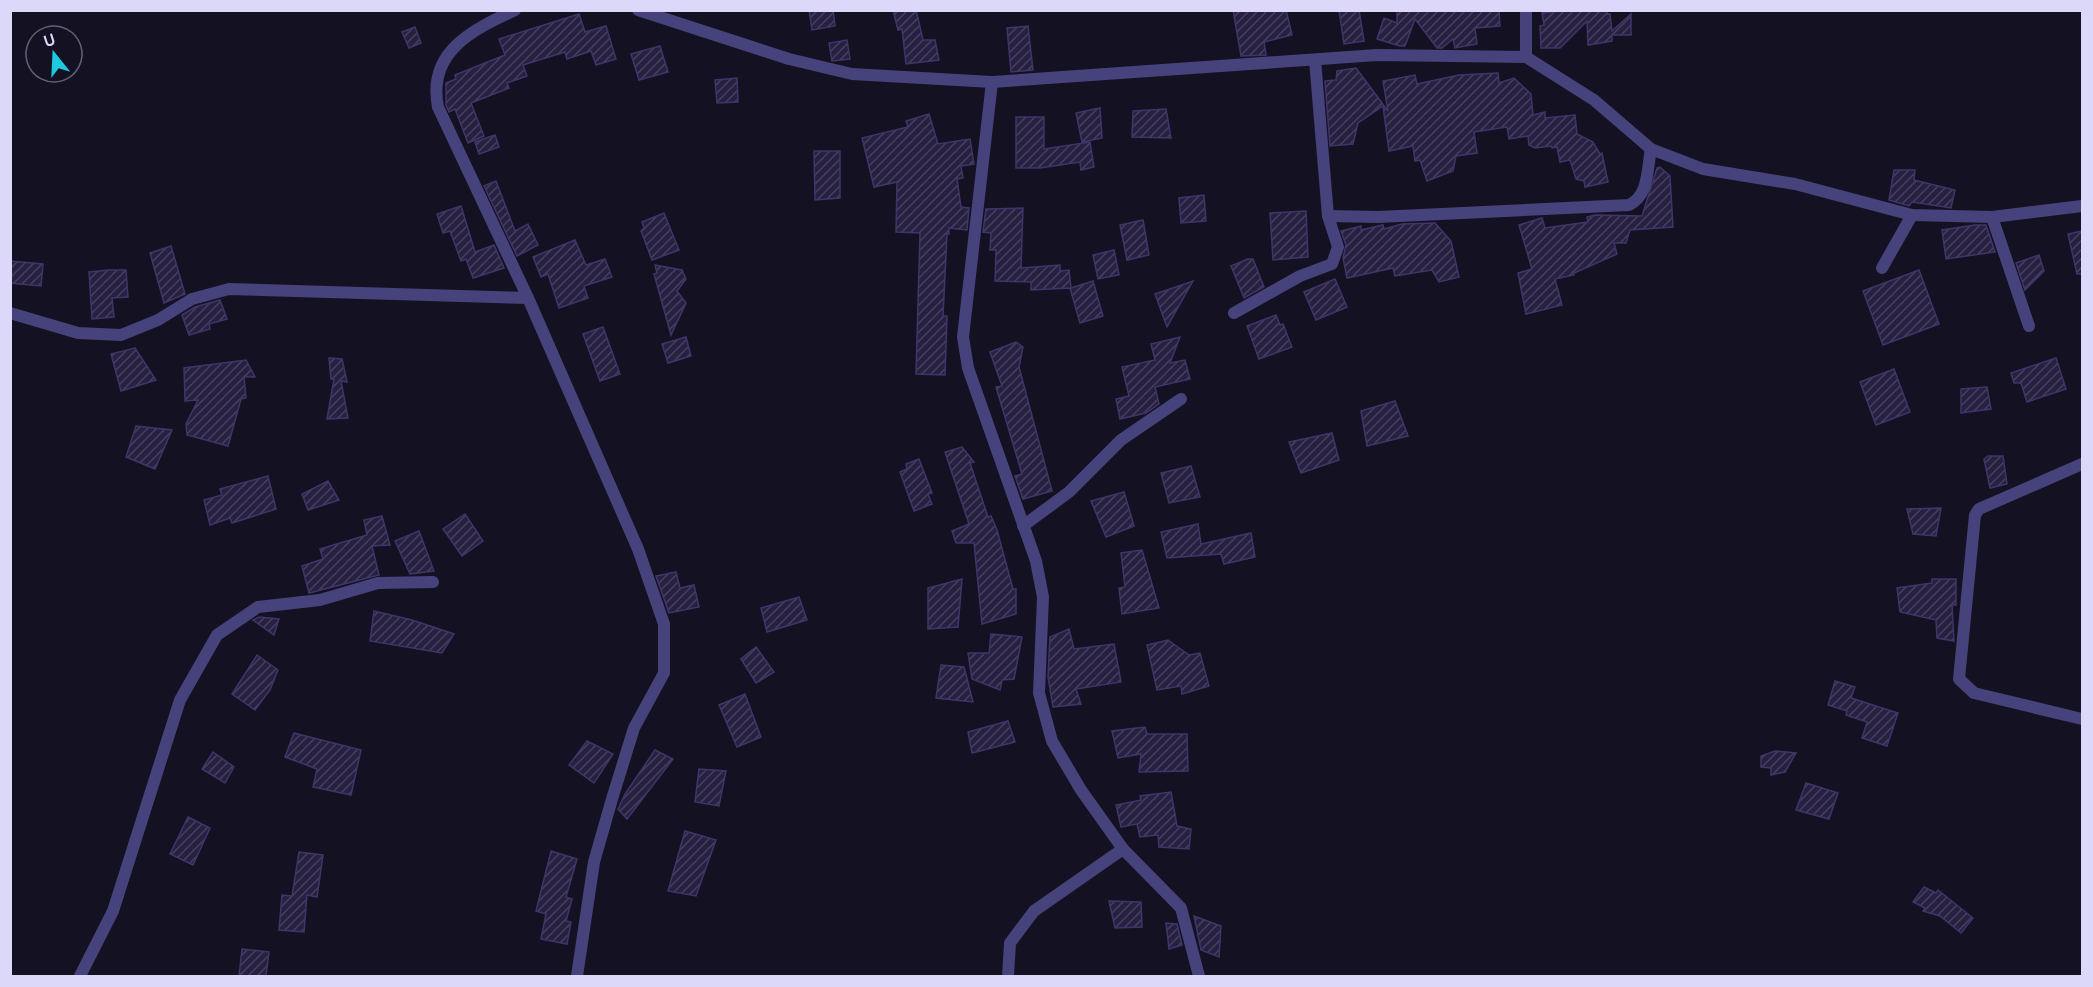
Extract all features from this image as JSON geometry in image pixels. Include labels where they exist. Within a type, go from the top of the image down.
[{"type":"street","points":[[515,10],[481,26],[458,43],[439,67],[435,89],[447,127],[528,298],[638,549],[664,624],[664,672],[634,728],[612,799],[594,862],[577,976]]},
{"type":"street","points":[[638,10],[789,59],[852,74],[992,82],[1377,55],[1526,57],[1594,100],[1651,149],[1703,169],[1795,184],[1912,215],[1992,217],[2082,206]]},
{"type":"street","points":[[1526,10],[1526,57]]},
{"type":"street","points":[[1234,314],[1300,276],[1332,264],[1338,247],[1328,216],[1315,60]]},
{"type":"street","points":[[992,82],[963,337],[968,368],[1036,561],[1043,597],[1039,693],[1052,741],[1081,790],[1123,849],[1180,908],[1199,976]]},
{"type":"street","points":[[1328,216],[1378,217],[1629,205],[1637,201],[1642,194],[1651,149]]},
{"type":"street","points":[[1882,268],[1912,215]]},
{"type":"street","points":[[1992,217],[2029,326]]},
{"type":"street","points":[[10,313],[78,333],[121,335],[158,320],[192,299],[229,289],[528,298]]},
{"type":"street","points":[[1023,526],[1069,492],[1121,440],[1181,399]]},
{"type":"street","points":[[2082,464],[1979,509],[1975,515],[1959,679],[1974,693],[2082,719]]},
{"type":"street","points":[[80,976],[113,911],[180,700],[217,635],[258,608],[320,600],[378,583],[433,582]]},
{"type":"street","points":[[1008,976],[1010,943],[1034,911],[1123,849]]},
{"type":"building","points":[[809,10],[833,10],[835,26],[812,30]]},
{"type":"building","points":[[893,10],[916,10],[923,40],[935,40],[939,60],[906,64],[902,29],[898,30]]},
{"type":"building","points":[[1233,10],[1286,10],[1292,35],[1264,42],[1266,55],[1241,56]]},
{"type":"building","points":[[1339,10],[1359,10],[1364,41],[1344,44]]},
{"type":"building","points":[[1397,10],[1499,10],[1500,26],[1475,28],[1477,44],[1455,48],[1453,39],[1442,48],[1437,48],[1415,19],[1405,46],[1377,39],[1384,18],[1397,23]]},
{"type":"building","points":[[1607,10],[1607,14],[1610,14],[1612,31],[1631,14],[1631,35],[1612,35],[1612,41],[1588,45],[1587,21],[1560,48],[1541,48],[1540,26],[1544,25],[1542,13]]},
{"type":"building","points":[[579,14],[585,32],[606,26],[616,59],[596,65],[591,51],[567,59],[565,52],[523,65],[527,76],[507,83],[509,88],[471,103],[484,136],[468,143],[455,109],[449,112],[446,105],[446,83],[456,79],[455,75],[505,55],[499,39]]},
{"type":"building","points":[[1028,26],[1033,70],[1011,72],[1007,28]]},
{"type":"building","points":[[415,27],[421,43],[409,48],[402,32]]},
{"type":"building","points":[[847,40],[850,59],[832,61],[829,43]]},
{"type":"building","points":[[660,46],[668,72],[639,80],[631,54]]},
{"type":"building","points":[[1356,68],[1388,111],[1383,81],[1415,75],[1417,84],[1459,75],[1498,73],[1499,83],[1514,78],[1531,94],[1533,115],[1545,112],[1545,118],[1575,115],[1577,134],[1593,142],[1600,154],[1602,153],[1608,182],[1585,187],[1584,181],[1576,179],[1570,160],[1560,162],[1557,147],[1535,148],[1529,145],[1528,136],[1509,139],[1507,127],[1474,132],[1477,153],[1456,156],[1453,171],[1427,181],[1420,160],[1415,161],[1413,146],[1389,151],[1383,106],[1358,123],[1353,144],[1330,146],[1325,81],[1336,80],[1337,71]]},
{"type":"building","points":[[737,78],[738,102],[717,103],[715,80]]},
{"type":"building","points":[[1100,108],[1102,138],[1082,142],[1076,113]]},
{"type":"building","points":[[1166,109],[1171,138],[1132,137],[1133,111]]},
{"type":"building","points":[[929,114],[938,144],[970,139],[974,164],[961,166],[963,178],[957,179],[961,207],[969,208],[967,230],[949,228],[949,234],[947,234],[943,316],[947,316],[945,375],[916,374],[920,233],[896,232],[897,182],[874,187],[862,138],[908,127],[906,121]]},
{"type":"building","points":[[1016,117],[1044,117],[1044,149],[1090,142],[1094,167],[1081,170],[1080,162],[1040,168],[1016,168]]},
{"type":"building","points":[[495,135],[499,147],[479,154],[475,142]]},
{"type":"building","points":[[814,151],[840,151],[840,198],[815,200]]},
{"type":"building","points":[[1660,167],[1670,176],[1673,227],[1630,230],[1626,243],[1614,243],[1617,254],[1574,275],[1555,279],[1562,305],[1526,314],[1518,273],[1532,269],[1519,225],[1542,218],[1545,228],[1588,222],[1587,217],[1595,215],[1642,216],[1657,168]]},
{"type":"building","points":[[1894,170],[1915,170],[1914,180],[1955,190],[1951,208],[1912,202],[1909,206],[1889,200]]},
{"type":"building","points":[[496,181],[515,231],[528,224],[538,245],[517,256],[484,186]]},
{"type":"building","points":[[1204,195],[1206,221],[1181,223],[1179,198]]},
{"type":"building","points":[[461,206],[475,252],[494,245],[504,268],[473,278],[466,259],[461,261],[450,231],[443,233],[437,214]]},
{"type":"building","points":[[1023,208],[1021,268],[1060,265],[1060,271],[1069,270],[1071,288],[1093,281],[1103,316],[1080,323],[1070,288],[1031,290],[1031,282],[995,281],[996,250],[990,250],[991,233],[983,232],[986,209]]},
{"type":"building","points":[[1306,211],[1308,257],[1273,260],[1270,213]]},
{"type":"building","points":[[664,213],[679,250],[652,260],[641,231],[644,228],[642,222]]},
{"type":"building","points":[[1143,220],[1149,255],[1127,260],[1120,225]]},
{"type":"building","points":[[1435,223],[1451,241],[1459,277],[1439,282],[1432,270],[1395,276],[1393,268],[1347,278],[1343,258],[1346,245],[1341,231],[1361,226],[1361,230],[1383,225],[1384,229],[1402,224]]},
{"type":"building","points":[[1986,225],[1995,252],[1946,259],[1942,230]]},
{"type":"building","points":[[2082,231],[2082,274],[2077,274],[2068,234]]},
{"type":"building","points":[[575,240],[586,265],[605,259],[612,277],[584,286],[588,298],[559,308],[548,274],[541,277],[533,257]]},
{"type":"building","points":[[171,246],[185,294],[164,303],[150,253]]},
{"type":"building","points":[[1114,250],[1119,275],[1098,279],[1093,255]]},
{"type":"building","points":[[2039,255],[2044,271],[2025,290],[2016,263]]},
{"type":"building","points":[[1253,259],[1264,287],[1244,298],[1231,266]]},
{"type":"building","points":[[10,261],[43,264],[41,286],[10,283]]},
{"type":"building","points":[[655,265],[682,270],[686,279],[677,291],[686,303],[671,335],[654,274],[657,273]]},
{"type":"building","points":[[126,270],[128,297],[112,298],[114,317],[92,319],[89,272]]},
{"type":"building","points":[[1919,270],[1939,324],[1883,345],[1863,291]]},
{"type":"building","points":[[1335,279],[1347,307],[1316,320],[1304,292]]},
{"type":"building","points":[[1193,281],[1167,327],[1155,294]]},
{"type":"building","points":[[220,300],[227,319],[209,324],[210,329],[189,335],[182,315],[195,307]]},
{"type":"building","points":[[1276,315],[1280,325],[1283,324],[1292,347],[1259,359],[1247,326]]},
{"type":"building","points":[[603,327],[620,374],[600,381],[583,334]]},
{"type":"building","points":[[686,337],[691,356],[668,363],[662,344]]},
{"type":"building","points":[[1180,337],[1170,363],[1185,360],[1190,379],[1155,387],[1159,404],[1146,413],[1120,419],[1116,399],[1129,396],[1122,367],[1155,360],[1151,344]]},
{"type":"building","points":[[1016,342],[1023,347],[1019,367],[1052,491],[1023,499],[1015,476],[1022,474],[996,387],[1002,386],[990,352]]},
{"type":"building","points":[[135,348],[156,380],[121,391],[111,354]]},
{"type":"building","points":[[329,358],[342,359],[347,382],[341,381],[348,418],[327,419],[334,379],[331,379]]},
{"type":"building","points":[[2056,358],[2066,389],[2027,402],[2021,383],[2014,383],[2011,373]]},
{"type":"building","points":[[246,360],[255,377],[244,377],[246,398],[241,399],[228,446],[187,435],[186,424],[198,400],[185,401],[184,368]]},
{"type":"building","points":[[1894,369],[1910,412],[1876,425],[1860,382]]},
{"type":"building","points":[[1987,387],[1991,409],[1961,413],[1961,389]]},
{"type":"building","points":[[1395,401],[1408,436],[1367,446],[1361,411]]},
{"type":"building","points":[[136,426],[172,430],[155,469],[126,457]]},
{"type":"building","points":[[1332,433],[1339,460],[1301,473],[1289,442]]},
{"type":"building","points":[[962,447],[974,462],[970,463],[988,517],[991,516],[997,530],[1013,589],[1016,589],[1016,614],[982,624],[974,543],[956,543],[952,531],[969,524],[945,452]]},
{"type":"building","points":[[1988,456],[2003,456],[2007,484],[1990,488],[1984,459]]},
{"type":"building","points":[[919,459],[932,493],[928,494],[932,504],[914,511],[900,472],[907,469],[906,464]]},
{"type":"building","points":[[1191,466],[1200,497],[1169,503],[1161,473]]},
{"type":"building","points":[[268,476],[276,509],[232,523],[230,518],[210,525],[204,500],[222,495],[220,489]]},
{"type":"building","points":[[328,481],[339,500],[308,510],[302,494]]},
{"type":"building","points":[[1124,492],[1134,526],[1106,537],[1091,501]]},
{"type":"building","points":[[1941,508],[1936,536],[1913,534],[1907,509]]},
{"type":"building","points":[[465,514],[483,541],[462,556],[443,529]]},
{"type":"building","points":[[382,516],[390,545],[372,546],[379,575],[309,593],[302,566],[323,559],[320,549],[367,535],[364,520]]},
{"type":"building","points":[[1198,524],[1201,544],[1251,533],[1255,557],[1224,564],[1221,554],[1167,558],[1161,532]]},
{"type":"building","points":[[419,531],[434,571],[410,574],[395,541]]},
{"type":"building","points":[[1142,550],[1159,608],[1122,614],[1119,588],[1125,587],[1121,553]]},
{"type":"building","points":[[676,572],[680,588],[694,585],[699,607],[669,613],[656,576]]},
{"type":"building","points":[[962,579],[958,627],[928,629],[928,588]]},
{"type":"building","points":[[1932,579],[1956,579],[1956,605],[1952,605],[1954,641],[1937,638],[1936,620],[1900,612],[1897,588],[1932,583]]},
{"type":"building","points":[[799,597],[807,620],[767,632],[761,608]]},
{"type":"building","points":[[374,611],[412,620],[454,634],[442,653],[370,641]]},
{"type":"building","points":[[259,617],[279,619],[274,635],[253,620]]},
{"type":"building","points":[[1069,629],[1074,649],[1114,644],[1121,682],[1076,689],[1081,704],[1053,707],[1048,677],[1050,637]]},
{"type":"building","points":[[991,634],[1022,637],[1014,679],[1002,680],[1000,690],[972,679],[968,653],[989,653]]},
{"type":"building","points":[[1168,640],[1189,655],[1200,653],[1209,686],[1182,694],[1181,686],[1157,690],[1147,645]]},
{"type":"building","points":[[756,647],[774,672],[756,683],[741,659]]},
{"type":"building","points":[[257,655],[278,670],[270,690],[255,710],[232,694]]},
{"type":"building","points":[[941,665],[964,667],[973,702],[936,698]]},
{"type":"building","points":[[1835,681],[1855,687],[1851,698],[1898,713],[1887,746],[1862,738],[1867,722],[1846,715],[1847,711],[1828,705]]},
{"type":"building","points":[[745,694],[761,737],[737,747],[719,705]]},
{"type":"building","points":[[1008,721],[1015,742],[972,753],[968,732]]},
{"type":"building","points":[[1145,727],[1147,734],[1187,734],[1188,771],[1139,772],[1141,754],[1118,758],[1112,731]]},
{"type":"building","points":[[294,733],[361,750],[351,795],[313,787],[317,769],[285,757]]},
{"type":"building","points":[[587,741],[613,754],[594,783],[569,765]]},
{"type":"building","points":[[655,750],[673,759],[627,819],[618,809],[625,794]]},
{"type":"building","points":[[1775,751],[1796,753],[1785,772],[1771,775],[1771,768],[1761,767],[1761,756]]},
{"type":"building","points":[[213,752],[234,767],[225,783],[202,769]]},
{"type":"building","points":[[699,769],[726,771],[719,806],[695,802]]},
{"type":"building","points":[[1806,783],[1838,793],[1829,819],[1796,810]]},
{"type":"building","points":[[1171,792],[1177,826],[1191,829],[1189,849],[1159,847],[1158,835],[1140,837],[1137,824],[1121,827],[1116,805],[1141,800],[1140,796]]},
{"type":"building","points":[[188,817],[210,828],[193,865],[170,854]]},
{"type":"building","points":[[685,831],[716,840],[696,896],[668,891]]},
{"type":"building","points":[[551,851],[577,859],[566,897],[572,899],[566,921],[571,922],[567,944],[541,939],[546,914],[536,911]]},
{"type":"building","points":[[299,852],[323,855],[317,897],[307,895],[304,932],[279,930],[282,895],[292,896]]},
{"type":"building","points":[[1924,887],[1936,893],[1938,890],[1973,918],[1961,933],[1940,916],[1923,911],[1925,908],[1913,902]]},
{"type":"building","points":[[1109,901],[1141,902],[1142,927],[1115,928]]},
{"type":"building","points":[[1194,916],[1221,926],[1219,957],[1201,950]]},
{"type":"building","points":[[1166,923],[1177,924],[1182,945],[1169,949]]},
{"type":"building","points":[[242,949],[269,952],[266,976],[239,976]]}]
